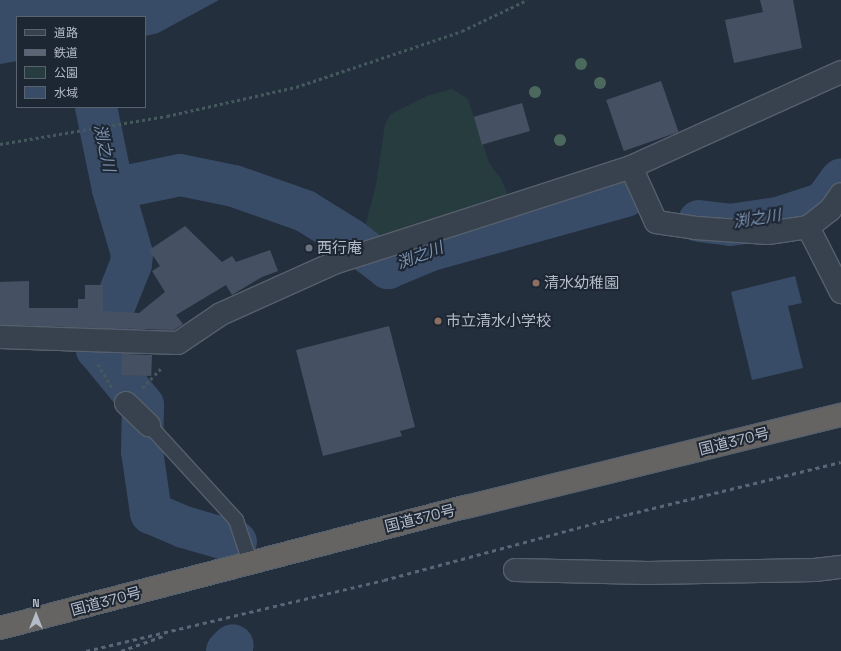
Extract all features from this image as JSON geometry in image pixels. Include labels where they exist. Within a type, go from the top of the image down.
[{"type":"highway","name":"国道370号","points":[[0,628],[250,562],[841,414]]},
{"type":"street","points":[[0,337],[154,344],[178,343],[220,314],[334,263],[631,167],[841,72]]},
{"type":"street","points":[[631,167],[656,222],[754,232],[808,227],[830,210],[841,194]]},
{"type":"street","points":[[808,227],[841,292]]},
{"type":"street","points":[[132,402],[149,425]]},
{"type":"street","points":[[516,570],[648,573],[815,570],[841,567]]},
{"type":"lane","points":[[149,425],[236,520],[250,562]]},
{"type":"path","points":[[0,144],[167,116],[296,87],[462,31],[527,0]]},
{"type":"path","points":[[98,362],[117,395],[132,402],[164,364],[178,343]]},
{"type":"green space","points":[[452,89],[468,99],[489,163],[501,179],[510,199],[375,242],[362,230],[366,223],[376,185],[385,124],[391,114],[427,96]]},
{"type":"water","points":[[0,0],[219,0],[158,33],[146,36],[146,16],[16,16],[16,61],[0,64]]},
{"type":"water","points":[[795,276],[802,303],[788,306],[803,368],[752,380],[731,292]]},
{"type":"building","points":[[760,0],[793,0],[802,48],[734,63],[725,20],[763,12]]},
{"type":"building","points":[[661,81],[679,132],[624,151],[606,100]]},
{"type":"building","points":[[522,103],[530,131],[482,145],[474,117]]},
{"type":"building","points":[[185,226],[222,262],[232,256],[236,262],[270,250],[278,271],[262,277],[232,295],[226,285],[176,315],[183,324],[174,330],[0,325],[0,282],[29,281],[29,308],[78,308],[78,299],[85,299],[85,285],[103,285],[103,311],[139,313],[165,292],[152,271],[160,266],[149,250]]},
{"type":"building","points":[[389,326],[415,427],[400,431],[402,436],[323,456],[296,350]]},
{"type":"building","points":[[122,354],[152,355],[151,376],[121,375]]},
{"type":"waterway","points":[[96,108],[113,189],[132,254],[131,264],[97,349],[143,405],[142,451],[151,513],[184,527],[236,542]]},
{"type":"waterway","name":"渕之川","points":[[113,189],[180,175],[234,186],[305,211],[350,239],[388,268],[431,250],[626,196]]},
{"type":"waterway","name":"渕之川","points":[[699,221],[730,225],[778,218],[824,203],[841,180]]},
{"type":"waterway","points":[[227,651],[233,645]]},
{"type":"railway","points":[[86,651],[384,580],[629,514],[841,462]]},
{"type":"railway","points":[[121,651],[166,635]]},
{"type":"place","name":"西行庵","points":[[309,248]]},
{"type":"place","name":"清水幼稚園","points":[[536,283]]},
{"type":"place","name":"市立清水小学校","points":[[438,321]]}]
